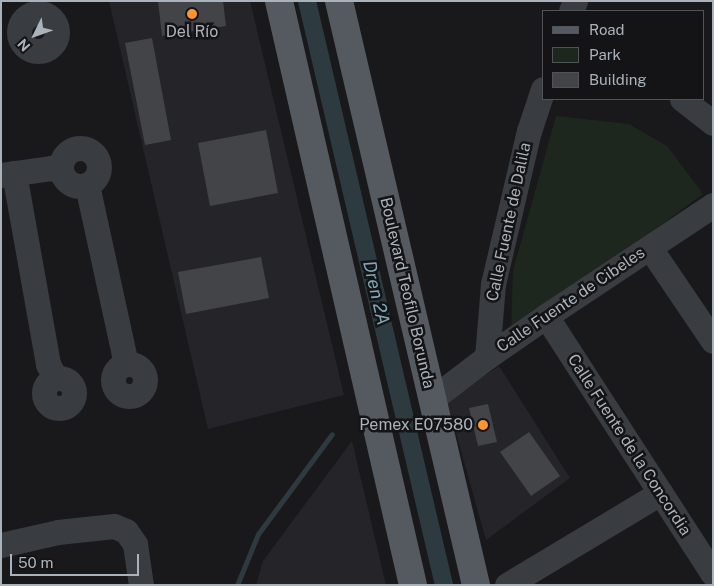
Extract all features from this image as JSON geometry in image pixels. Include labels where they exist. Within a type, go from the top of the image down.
[{"type":"main road","points":[[279,1],[413,585]]},
{"type":"main road","name":"Boulevard Teofilo Borunda","points":[[339,1],[476,585]]},
{"type":"street","name":"Calle Fuente de Dalila","points":[[487,357],[493,284],[519,167],[542,92]]},
{"type":"street","points":[[683,100],[713,123]]},
{"type":"street","points":[[83,148],[90,151],[97,158],[99,171],[96,179],[82,187],[69,183],[61,171],[62,160],[71,150],[83,148]]},
{"type":"street","points":[[61,171],[51,168],[8,174],[48,364],[64,385],[114,386],[120,394],[130,396],[144,388],[145,378],[141,368],[136,365],[126,364],[87,185]]},
{"type":"street","name":"Calle Fuente de Cibeles","points":[[432,399],[487,357],[546,316],[713,205]]},
{"type":"street","points":[[650,248],[713,341]]},
{"type":"street","name":"Calle Fuente de la Concordia","points":[[546,316],[713,574]]},
{"type":"street","points":[[507,585],[660,493]]},
{"type":"street","points":[[1,546],[58,532],[114,526],[126,531],[135,544],[141,585]]},
{"type":"shaded area","points":[[109,1],[250,1],[344,395],[208,429]]},
{"type":"shaded area","points":[[499,366],[570,478],[486,540],[447,401]]},
{"type":"shaded area","points":[[352,441],[386,585],[256,585],[263,561]]},
{"type":"green space","points":[[556,116],[629,124],[667,146],[703,194],[511,335],[513,271]]},
{"type":"building","name":"Del Río","points":[[158,1],[223,1],[226,26],[162,36]]},
{"type":"building","points":[[152,38],[171,140],[145,145],[125,43]]},
{"type":"building","points":[[266,130],[278,193],[210,206],[198,143]]},
{"type":"building","points":[[261,257],[269,298],[186,314],[178,272]]},
{"type":"building","name":"Pemex E07580","points":[[488,404],[497,442],[478,446],[469,408]]},
{"type":"building","points":[[529,432],[560,476],[531,496],[500,452]]},
{"type":"waterway","name":"Dren 2A","points":[[307,1],[444,585]]},
{"type":"waterway","points":[[237,585],[258,534],[332,434]]},
{"type":"place","name":"Del Río","points":[[192,14]]},
{"type":"place","name":"Pemex E07580","points":[[483,425]]}]
